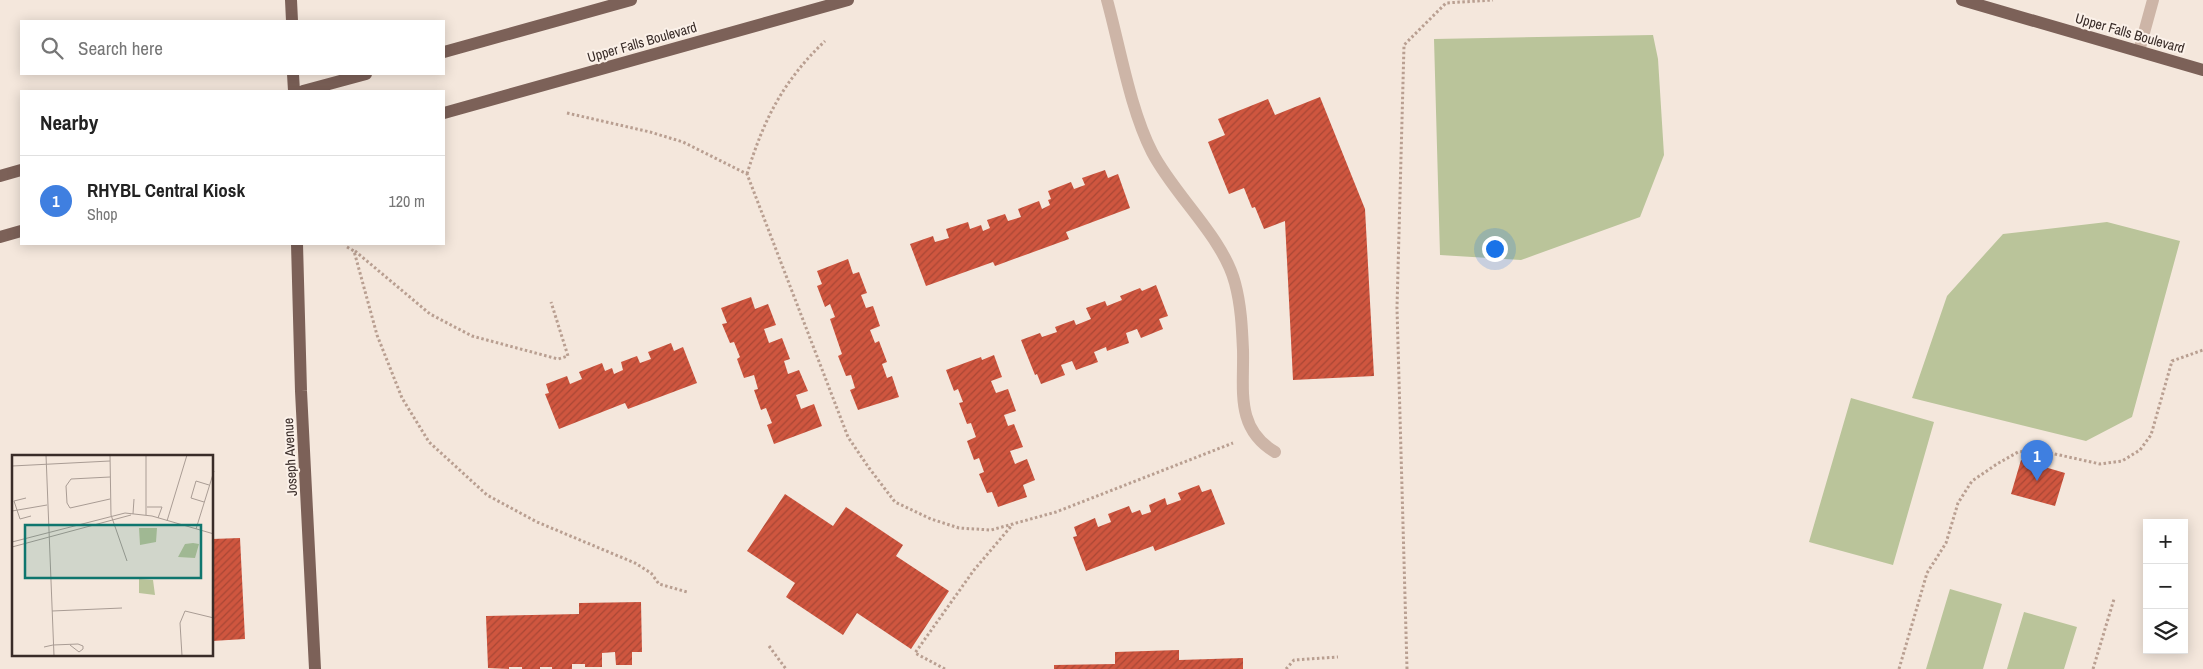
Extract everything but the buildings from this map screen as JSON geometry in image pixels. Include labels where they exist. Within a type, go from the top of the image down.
[{"type":"main road","points":[[291,0],[292,20]]},
{"type":"main road","points":[[445,52],[631,0]]},
{"type":"main road","name":"Upper Falls Boulevard","points":[[445,113],[848,0]]},
{"type":"main road","name":"Upper Falls Boulevard","points":[[1962,0],[2203,70]]},
{"type":"main road","points":[[293,75],[294,90]]},
{"type":"main road","points":[[307,90],[362,75]]},
{"type":"main road","points":[[0,176],[20,170]]},
{"type":"main road","points":[[0,237],[20,231]]},
{"type":"main road","name":"Joseph Avenue","points":[[297,245],[301,392],[315,669]]},
{"type":"street","points":[[1107,0],[1144,136],[1165,174],[1226,260],[1234,280],[1242,327],[1242,404],[1255,434],[1264,445],[1275,452]]},
{"type":"street","points":[[2139,51],[2154,0]]},
{"type":"path","points":[[1407,669],[1397,308],[1404,45],[1446,2],[1493,0]]},
{"type":"path","points":[[825,41],[803,61],[787,82],[766,121],[747,174],[848,437],[869,468],[896,502],[931,519],[959,528],[991,530],[1056,512],[1255,434]]},
{"type":"path","points":[[567,113],[650,132],[683,142],[747,174]]},
{"type":"path","points":[[347,247],[430,314],[472,336],[558,358],[568,356],[551,302]]},
{"type":"path","points":[[354,251],[381,344],[402,398],[429,442],[487,495],[537,522],[635,563],[651,572],[659,584],[687,592]]},
{"type":"path","points":[[1899,669],[1927,573],[1946,544],[1958,503],[1972,482],[1996,464],[2018,452],[2038,450],[2100,464],[2122,461],[2140,450],[2151,434],[2172,361],[2203,350]]},
{"type":"path","points":[[945,669],[915,653],[974,570],[1013,523]]},
{"type":"path","points":[[2092,669],[2114,599]]},
{"type":"path","points":[[769,646],[786,669]]},
{"type":"path","points":[[1286,669],[1294,660],[1338,658]]},
{"type":"green space","points":[[1653,35],[1658,59],[1664,155],[1640,217],[1521,260],[1440,255],[1434,39]]},
{"type":"green space","points":[[2107,222],[2180,241],[2132,417],[2086,441],[1912,398],[1947,296],[2003,234]]},
{"type":"green space","points":[[1851,398],[1934,422],[1893,565],[1809,542]]},
{"type":"green space","points":[[1950,589],[2002,604],[1983,669],[1926,669]]},
{"type":"green space","points":[[2024,612],[2077,627],[2064,669],[2007,669]]},
{"type":"place","name":"RHYBL Central Kiosk","points":[[2037,481]]}]
